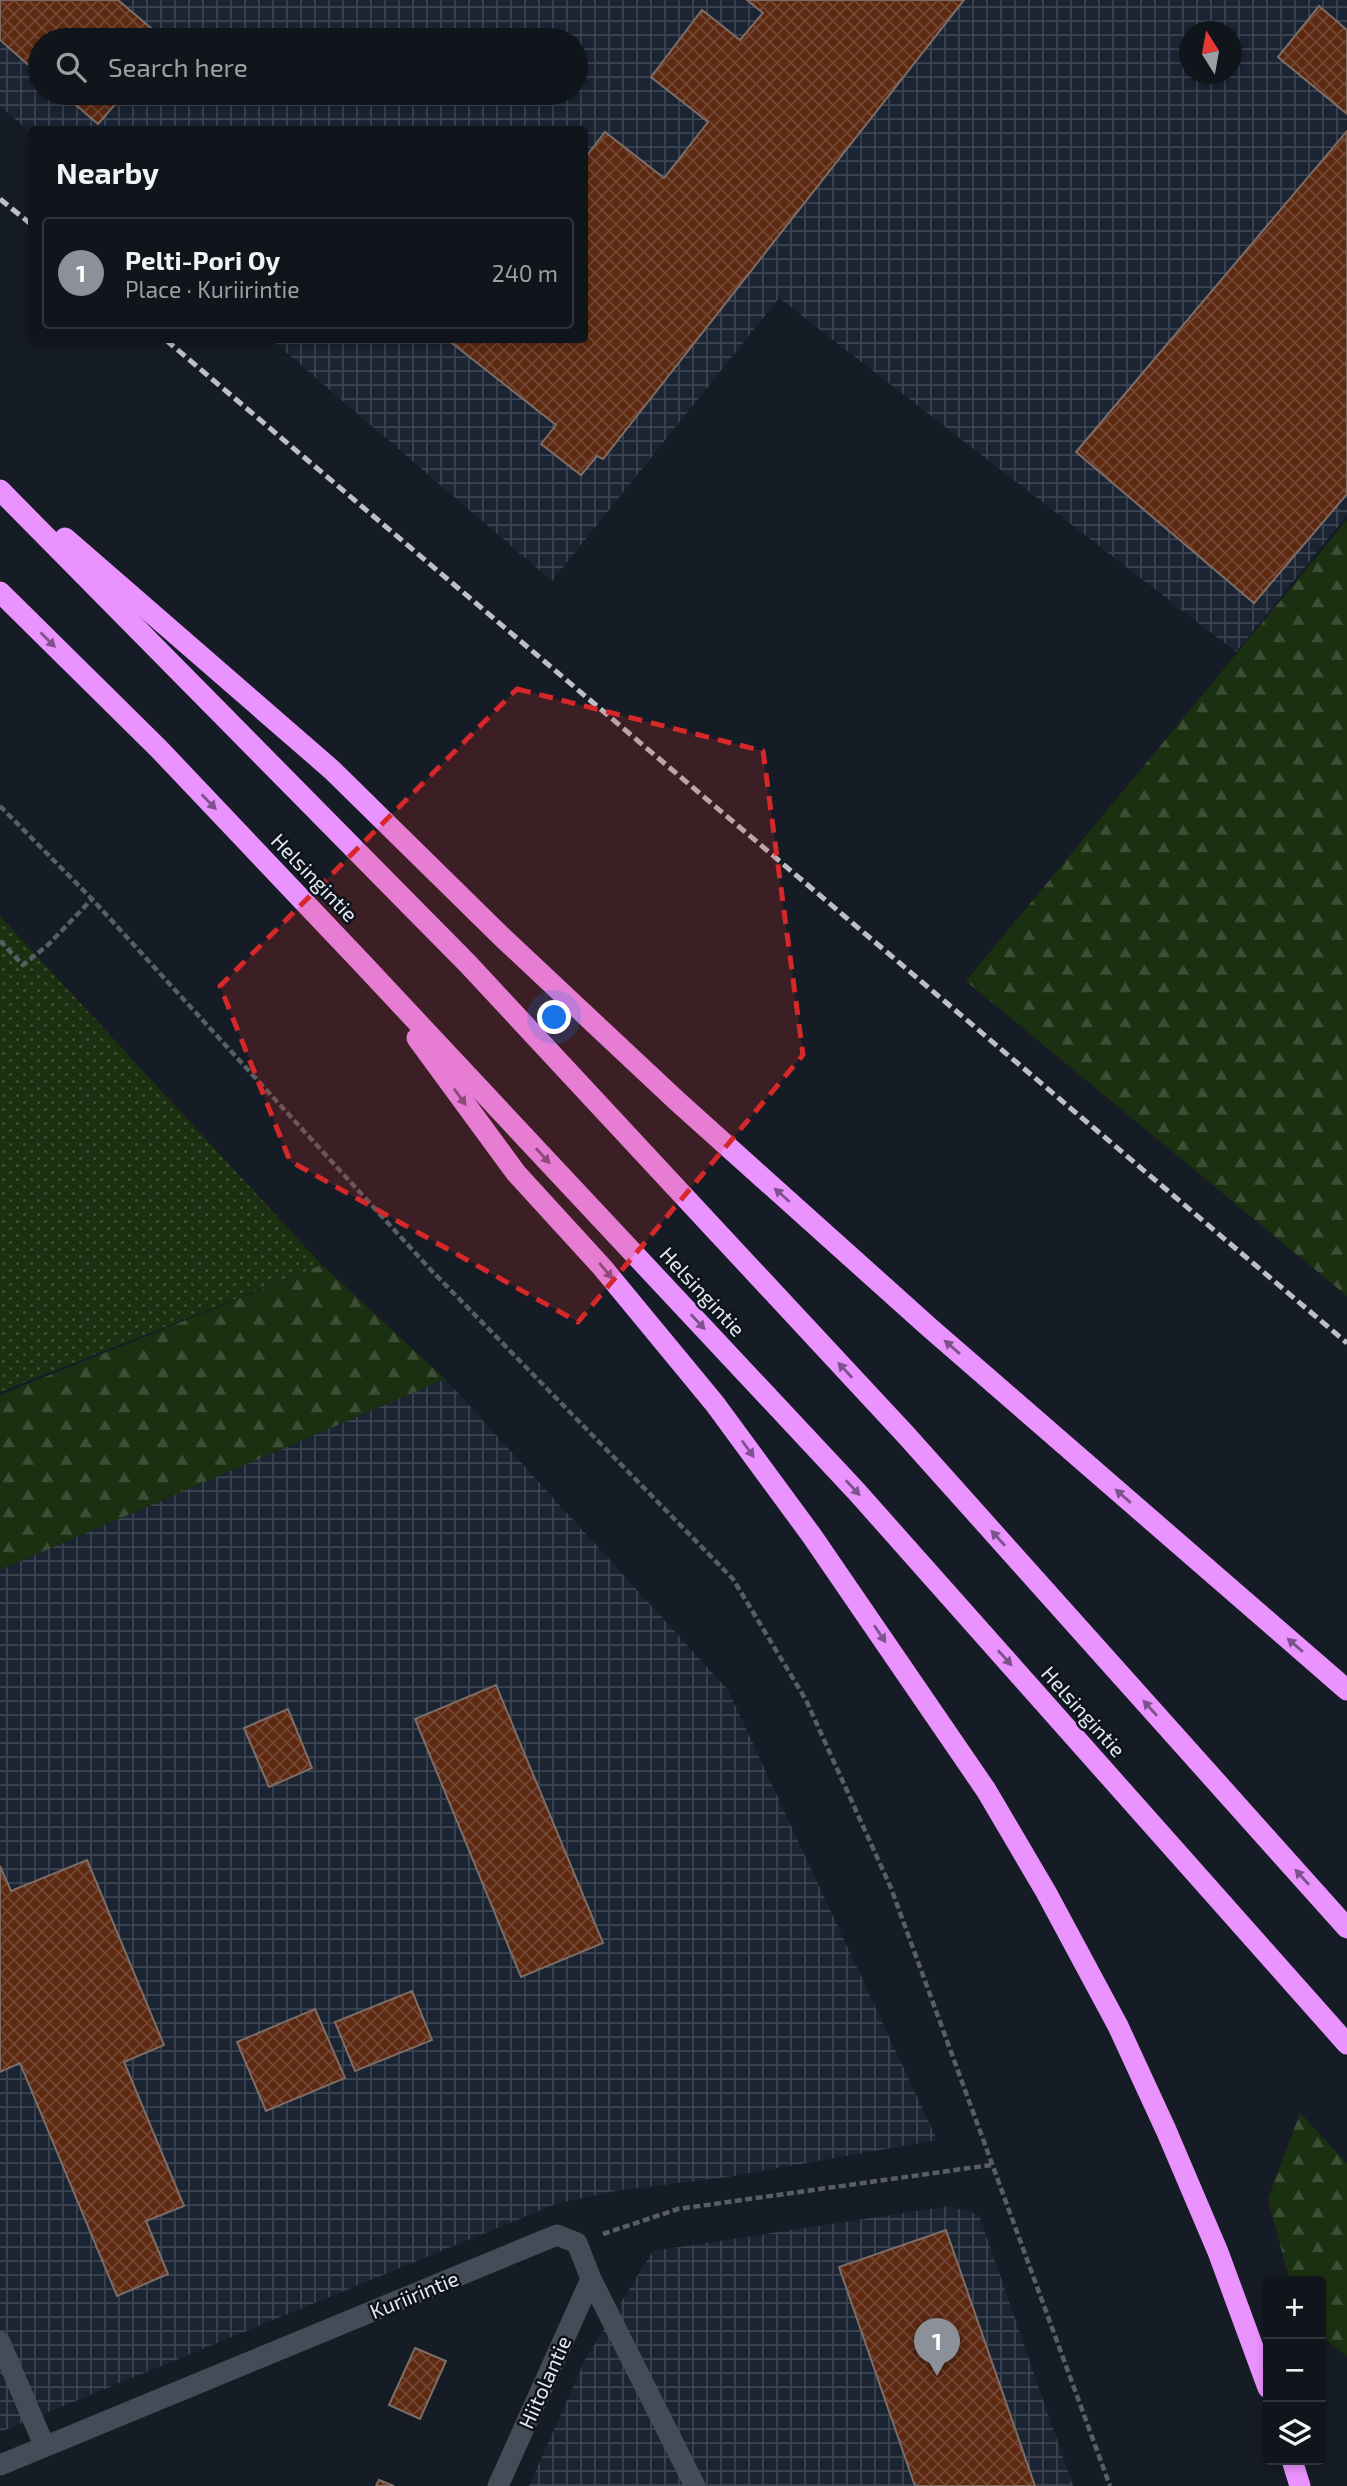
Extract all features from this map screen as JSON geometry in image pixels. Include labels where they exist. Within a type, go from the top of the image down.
[{"type":"highway","points":[[0,482],[332,770],[521,955],[677,1101],[930,1328],[1347,1690]]},
{"type":"highway","points":[[0,490],[468,964],[906,1435],[1347,1928]]},
{"type":"highway","name":"Helsingintie","points":[[0,592],[159,749],[857,1492],[1347,2045]]},
{"type":"highway","points":[[362,963],[516,1173],[602,1267],[715,1404],[812,1536],[986,1790],[1046,1892],[1118,2026],[1218,2252],[1263,2374]]},
{"type":"highway","points":[[1294,2465],[1300,2486]]},
{"type":"street","name":"Kuriirintie","points":[[0,2465],[557,2235],[578,2243]]},
{"type":"street","points":[[578,2243],[591,2279],[695,2486]]},
{"type":"street","name":"Hiitolantie","points":[[498,2486],[591,2279]]},
{"type":"street","points":[[0,2343],[44,2445]]},
{"type":"path","points":[[0,806],[92,899],[429,1268],[733,1579],[806,1700],[891,1888],[1110,2486]]},
{"type":"path","points":[[0,941],[23,965],[49,944],[92,899]]},
{"type":"path","points":[[578,2243],[678,2209],[991,2165]]},
{"type":"highlighted area","points":[[517,689],[763,751],[803,1055],[578,1322],[290,1161],[220,986]]},
{"type":"shaded area","points":[[0,0],[1347,0],[1347,515],[1236,652],[779,298],[552,581],[275,343],[588,343],[588,126],[28,126],[28,130],[0,106]]},
{"type":"shaded area","points":[[445,1379],[728,1690],[937,2140],[721,2178],[620,2190],[556,2204],[0,2432],[0,1570]]},
{"type":"shaded area","points":[[950,2206],[979,2215],[1073,2486],[529,2486],[585,2360],[653,2251]]},
{"type":"green space","points":[[1347,520],[1347,1296],[966,981]]},
{"type":"green space","points":[[0,916],[322,1265],[0,1392]]},
{"type":"green space","points":[[322,1265],[445,1379],[0,1570],[0,1395]]},
{"type":"green space","points":[[1300,2113],[1347,2163],[1347,2356],[1326,2340],[1326,2276],[1289,2276],[1268,2199]]},
{"type":"building","points":[[0,0],[118,0],[151,28],[28,28],[28,64],[0,40]]},
{"type":"building","points":[[747,0],[964,0],[603,459],[597,456],[581,475],[541,444],[556,425],[452,343],[588,343],[588,154],[605,132],[664,178],[708,122],[651,77],[702,10],[740,40],[763,13]]},
{"type":"building","points":[[1319,6],[1347,30],[1347,114],[1278,57]]},
{"type":"building","points":[[76,105],[115,105],[98,124]]},
{"type":"building","points":[[1347,131],[1347,494],[1254,603],[1076,452]]},
{"type":"building","points":[[496,1685],[603,1943],[521,1977],[415,1719]]},
{"type":"building","points":[[288,1709],[312,1768],[269,1787],[244,1728]]},
{"type":"building","points":[[87,1860],[164,2045],[124,2062],[184,2206],[146,2221],[168,2274],[117,2296],[20,2063],[0,2072],[0,1866],[11,1891]]},
{"type":"building","points":[[412,1991],[432,2040],[355,2071],[335,2022]]},
{"type":"building","points":[[315,2009],[345,2078],[266,2111],[237,2042]]},
{"type":"building","points":[[946,2230],[1035,2486],[915,2486],[839,2267]]},
{"type":"building","points":[[415,2348],[446,2361],[420,2419],[389,2405]]},
{"type":"building","points":[[379,2480],[394,2486],[376,2486]]},
{"type":"railway","points":[[0,199],[28,222]]},
{"type":"railway","points":[[170,343],[1347,1343]]},
{"type":"place","name":"Pelti-Pori Oy","points":[[937,2376]]}]
